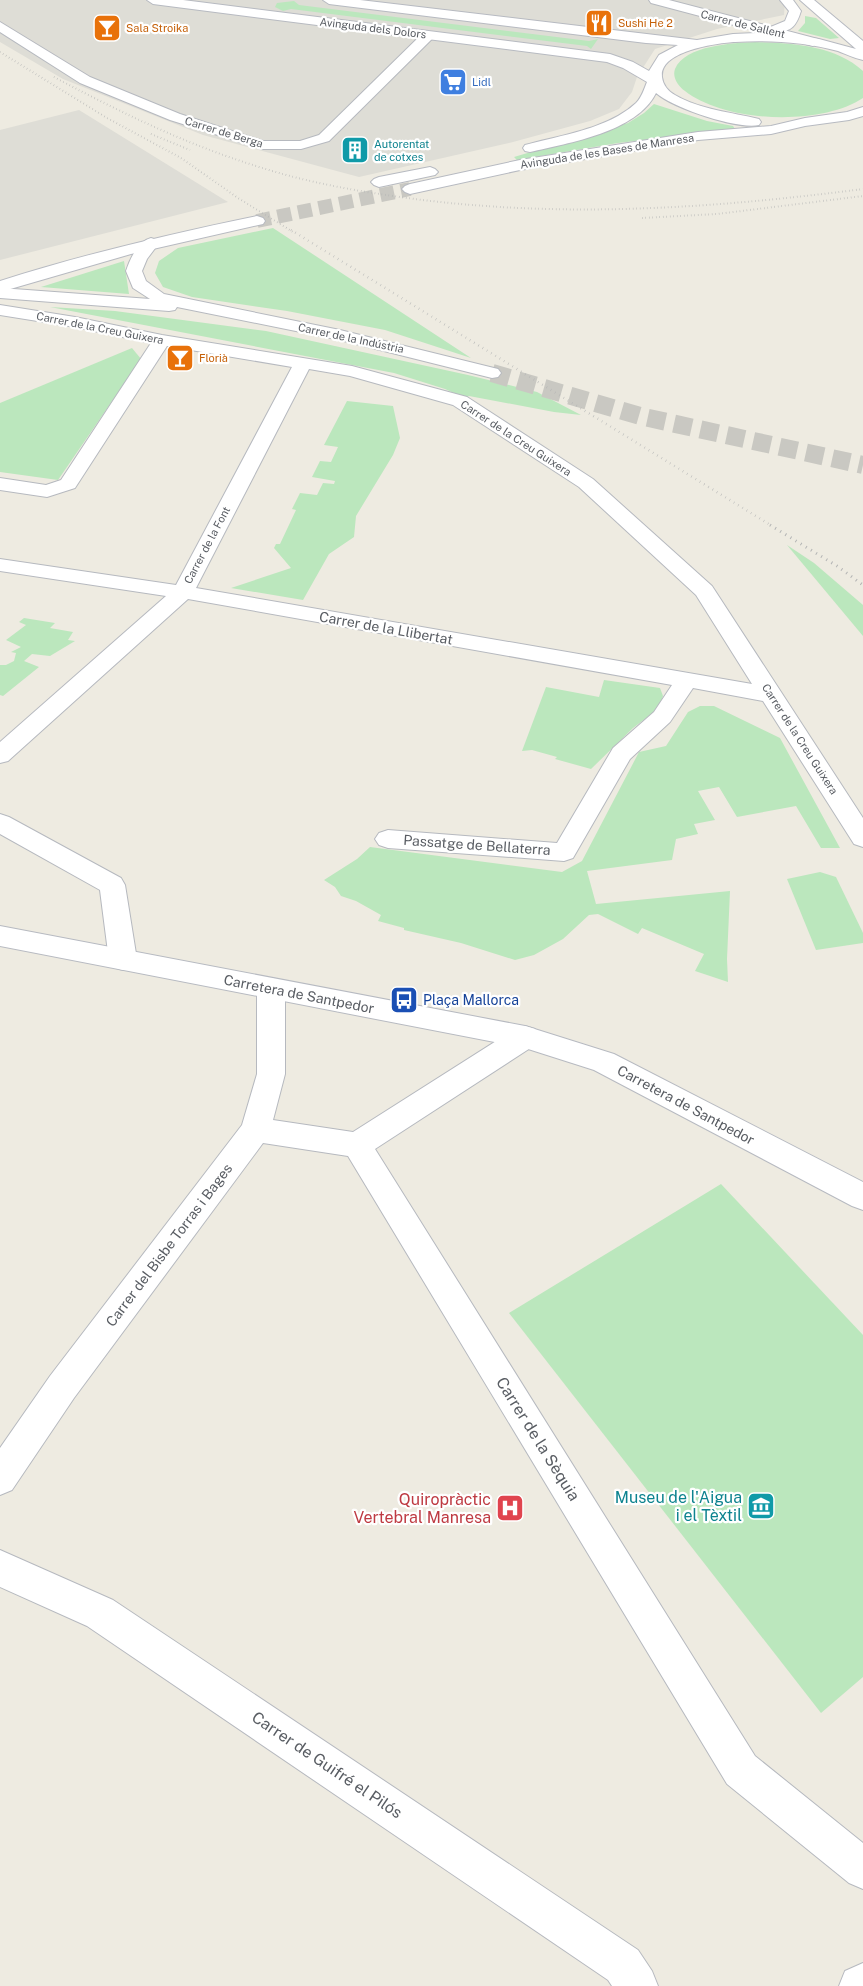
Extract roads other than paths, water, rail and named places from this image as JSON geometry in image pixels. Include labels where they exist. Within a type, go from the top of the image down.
[{"type":"street","name":"Avinguda dels Dolors","points":[[153,0],[593,56],[621,62],[655,81],[660,89],[682,104],[716,115],[756,122],[805,122]]},
{"type":"street","points":[[208,7],[236,7],[248,4],[254,0]]},
{"type":"street","name":"Avinguda dels Dolors","points":[[329,0],[608,34],[663,40],[709,42]]},
{"type":"street","name":"Carrer de Sallent","points":[[655,0],[700,18],[710,30],[709,42]]},
{"type":"street","points":[[709,42],[773,32],[786,27],[793,20],[795,11],[786,0]]},
{"type":"street","points":[[270,2],[266,6],[268,10],[288,17]]},
{"type":"street","points":[[811,3],[863,34]]},
{"type":"street","points":[[811,3],[863,48]]},
{"type":"street","name":"Carrer de Sallent","points":[[672,6],[813,42]]},
{"type":"street","name":"Carrer de Berga","points":[[0,26],[84,80],[175,117],[262,145],[283,146],[301,145],[324,138],[429,35]]},
{"type":"street","name":"Avinguda dels Dolors","points":[[593,56],[608,56],[628,50],[630,44],[627,40],[608,34]]},
{"type":"street","points":[[736,38],[773,37],[813,42],[843,48],[863,56]]},
{"type":"street","name":"Avinguda de les Bases de Manresa","points":[[379,182],[483,161],[602,127],[631,114],[646,99],[655,81],[654,72],[664,58],[682,49],[709,42]]},
{"type":"street","points":[[560,52],[604,65],[628,77],[637,86],[641,95],[638,106],[631,114]]},
{"type":"street","points":[[805,122],[830,120],[863,111]]},
{"type":"street","points":[[805,122],[859,128]]},
{"type":"street","name":"Avinguda de les Bases de Manresa","points":[[410,189],[520,165],[698,136],[771,130],[805,122]]},
{"type":"street","points":[[662,142],[859,128]]},
{"type":"street","points":[[0,275],[115,239],[243,211]]},
{"type":"street","points":[[0,287],[150,243],[257,221]]},
{"type":"street","name":"Carrer de la Indústria","points":[[150,243],[139,258],[134,271],[139,284],[159,298],[340,335],[413,352],[492,374]]},
{"type":"street","name":"Carrer de la Indústria","points":[[0,293],[114,300],[208,309]]},
{"type":"street","name":"Carrer de la Creu Guixera","points":[[0,310],[75,322],[162,340],[352,371],[460,401],[586,483],[704,591],[863,838]]},
{"type":"street","points":[[0,484],[47,491],[68,484],[162,340]]},
{"type":"street","name":"Carrer de la Font","points":[[0,755],[183,592],[304,362]]},
{"type":"street","name":"Carrer de la Llibertat","points":[[0,565],[183,592],[772,695]]},
{"type":"street","name":"Passatge de Bellaterra","points":[[388,839],[564,852],[621,754],[662,717],[686,681]]},
{"type":"street","points":[[0,823],[112,885],[123,960]]},
{"type":"street","name":"Carretera de Santpedor","points":[[0,936],[525,1037],[564,1048],[604,1062],[863,1197]]},
{"type":"street","name":"Carrer del Bisbe Torras i Bages","points":[[0,1478],[62,1387],[256,1130],[271,1074],[271,988]]},
{"type":"street","points":[[256,1130],[357,1145],[525,1037]]},
{"type":"street","name":"Carrer de la Sèquia","points":[[357,1145],[741,1770],[863,1869]]},
{"type":"street","name":"Carrer de Guifré el Pilós","points":[[0,1568],[100,1613],[623,1965],[638,1986]]},
{"type":"tunnel","points":[[257,221],[410,189]]},
{"type":"tunnel","points":[[492,373],[644,417],[863,465]]},
{"type":"railway","points":[[0,52],[107,118],[181,158],[238,198],[293,232]]},
{"type":"railway","points":[[54,77],[151,126],[201,147],[271,171],[344,188],[400,197],[516,208],[632,209],[747,202],[863,189]]},
{"type":"railway","points":[[151,134],[190,150]]},
{"type":"railway","points":[[642,218],[717,214],[863,196]]},
{"type":"railway","points":[[291,230],[772,526]]},
{"type":"railway","points":[[770,525],[837,566],[863,585]]},
{"type":"place","name":"Sushi He 2","points":[[599,23]]},
{"type":"place","name":"Sala Stroika","points":[[107,28]]},
{"type":"place","name":"Lidl","points":[[453,82]]},
{"type":"place","name":"Autorentat de cotxes","points":[[355,150]]},
{"type":"place","name":"Florià","points":[[180,358]]},
{"type":"place","name":"Plaça Mallorca","points":[[404,1000]]},
{"type":"place","name":"Museu de l'Aigua i el Tèxtil","points":[[761,1506]]},
{"type":"place","name":"Quiropràctic Vertebral Manresa","points":[[510,1508]]}]
